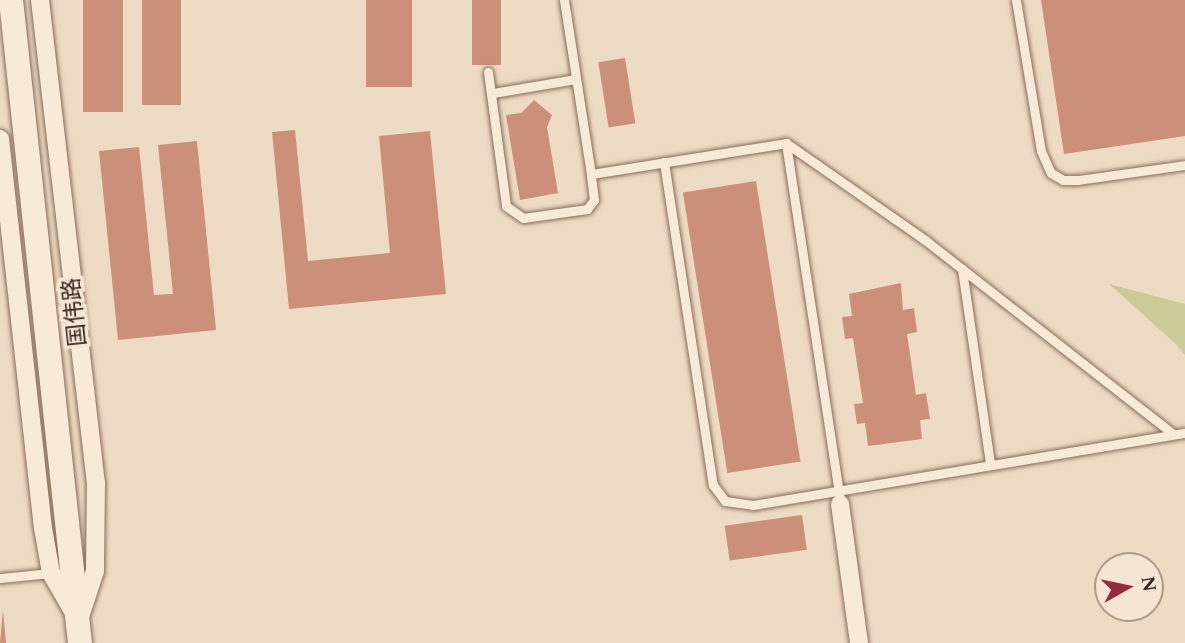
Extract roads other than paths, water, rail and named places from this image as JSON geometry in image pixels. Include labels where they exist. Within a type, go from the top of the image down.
[{"type":"street","name":"国伟路","points":[[10,0],[79,632]]},
{"type":"street","name":"国伟路","points":[[40,0],[96,483],[95,571],[79,632]]},
{"type":"street","points":[[0,139],[51,573],[79,632]]},
{"type":"street","points":[[839,498],[859,643]]},
{"type":"lane","points":[[488,72],[493,93],[506,206],[514,214],[540,218],[587,209],[594,200],[564,0]]},
{"type":"lane","points":[[1016,0],[1041,151],[1051,173],[1063,180],[1078,180],[1185,165]]},
{"type":"lane","points":[[493,93],[576,79]]},
{"type":"lane","points":[[591,174],[786,143],[962,269],[1173,435]]},
{"type":"lane","points":[[786,143],[839,498]]},
{"type":"lane","points":[[664,162],[713,485],[725,501],[753,505],[839,498],[990,464],[1185,433]]},
{"type":"lane","points":[[962,269],[990,464]]},
{"type":"lane","points":[[0,578],[51,573]]}]
